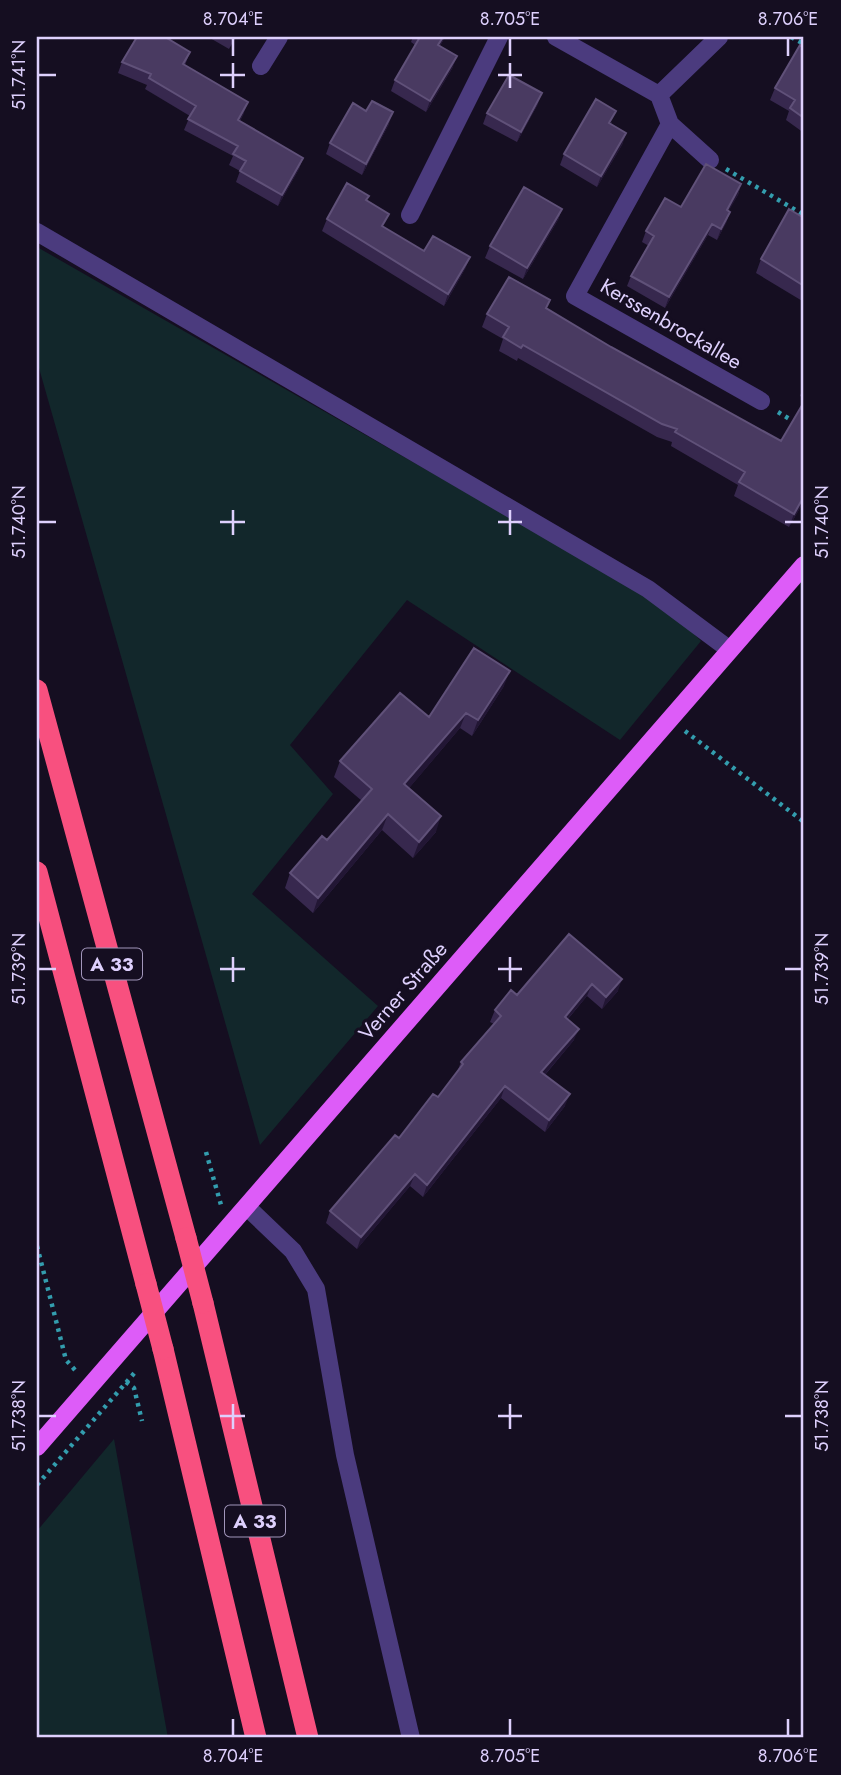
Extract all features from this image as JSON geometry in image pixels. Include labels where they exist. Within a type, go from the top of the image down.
[{"type":"highway","name":"A 33","points":[[37,690],[203,1303],[307,1738]]},
{"type":"highway","name":"A 33","points":[[37,872],[163,1349],[256,1738]]},
{"type":"main road","name":"Verner Straße","points":[[37,1447],[804,565]]},
{"type":"street","points":[[261,66],[279,37]]},
{"type":"street","points":[[410,215],[499,37]]},
{"type":"street","points":[[556,37],[659,95],[670,124],[710,160]]},
{"type":"street","points":[[659,95],[719,37]]},
{"type":"street","name":"Kerssenbrockallee","points":[[670,124],[575,296],[761,401]]},
{"type":"street","points":[[37,232],[648,589],[730,650]]},
{"type":"street","points":[[247,1207],[293,1251],[316,1289],[345,1455],[411,1738]]},
{"type":"path","points":[[791,37],[804,44]]},
{"type":"path","points":[[710,160],[804,215]]},
{"type":"path","points":[[761,401],[804,428]]},
{"type":"path","points":[[670,720],[804,822]]},
{"type":"path","points":[[206,1152],[218,1195]]},
{"type":"path","points":[[37,1246],[66,1360],[88,1388]]},
{"type":"path","points":[[126,1382],[134,1388],[142,1421]]},
{"type":"green space","points":[[37,247],[668,608],[701,641],[620,740],[407,600],[290,745],[333,794],[252,894],[378,1006],[260,1145],[37,361]]},
{"type":"green space","points":[[114,1439],[168,1738],[42,1738],[37,1734],[37,1531]]},
{"type":"building","points":[[137,37],[165,37],[190,52],[183,64],[248,102],[238,120],[303,158],[282,195],[240,171],[246,161],[233,154],[238,146],[188,119],[196,106],[149,78],[151,74],[122,62]]},
{"type":"building","points":[[420,37],[443,37],[438,45],[457,56],[430,101],[395,80]]},
{"type":"building","points":[[800,45],[804,48],[804,118],[790,108],[795,100],[775,88]]},
{"type":"building","points":[[509,75],[542,93],[521,132],[487,113]]},
{"type":"building","points":[[596,99],[616,111],[609,123],[626,133],[601,176],[564,154]]},
{"type":"building","points":[[372,101],[393,112],[366,164],[330,143],[353,103],[366,111]]},
{"type":"building","points":[[706,164],[741,184],[727,210],[730,212],[721,229],[712,224],[669,297],[631,276],[654,236],[646,231],[665,198],[681,207]]},
{"type":"building","points":[[347,183],[369,196],[366,200],[389,214],[382,226],[424,251],[433,236],[470,257],[448,294],[327,219]]},
{"type":"building","points":[[524,187],[562,209],[527,268],[490,246]]},
{"type":"building","points":[[789,209],[804,218],[804,286],[761,259]]},
{"type":"building","points":[[509,277],[550,300],[546,308],[781,441],[804,402],[804,496],[794,514],[739,482],[745,472],[675,432],[677,429],[662,424],[523,345],[521,348],[503,337],[509,327],[487,314]]},
{"type":"building","points":[[474,648],[510,671],[478,720],[466,713],[404,784],[441,816],[419,842],[388,814],[318,898],[290,873],[322,836],[327,840],[372,789],[340,761],[400,693],[429,717]]},
{"type":"building","points":[[569,934],[622,979],[606,997],[592,984],[565,1017],[579,1029],[541,1072],[570,1094],[549,1120],[505,1086],[427,1185],[415,1174],[361,1237],[330,1211],[395,1135],[399,1138],[433,1094],[438,1097],[463,1064],[461,1062],[501,1016],[495,1010],[511,990],[517,995]]}]
